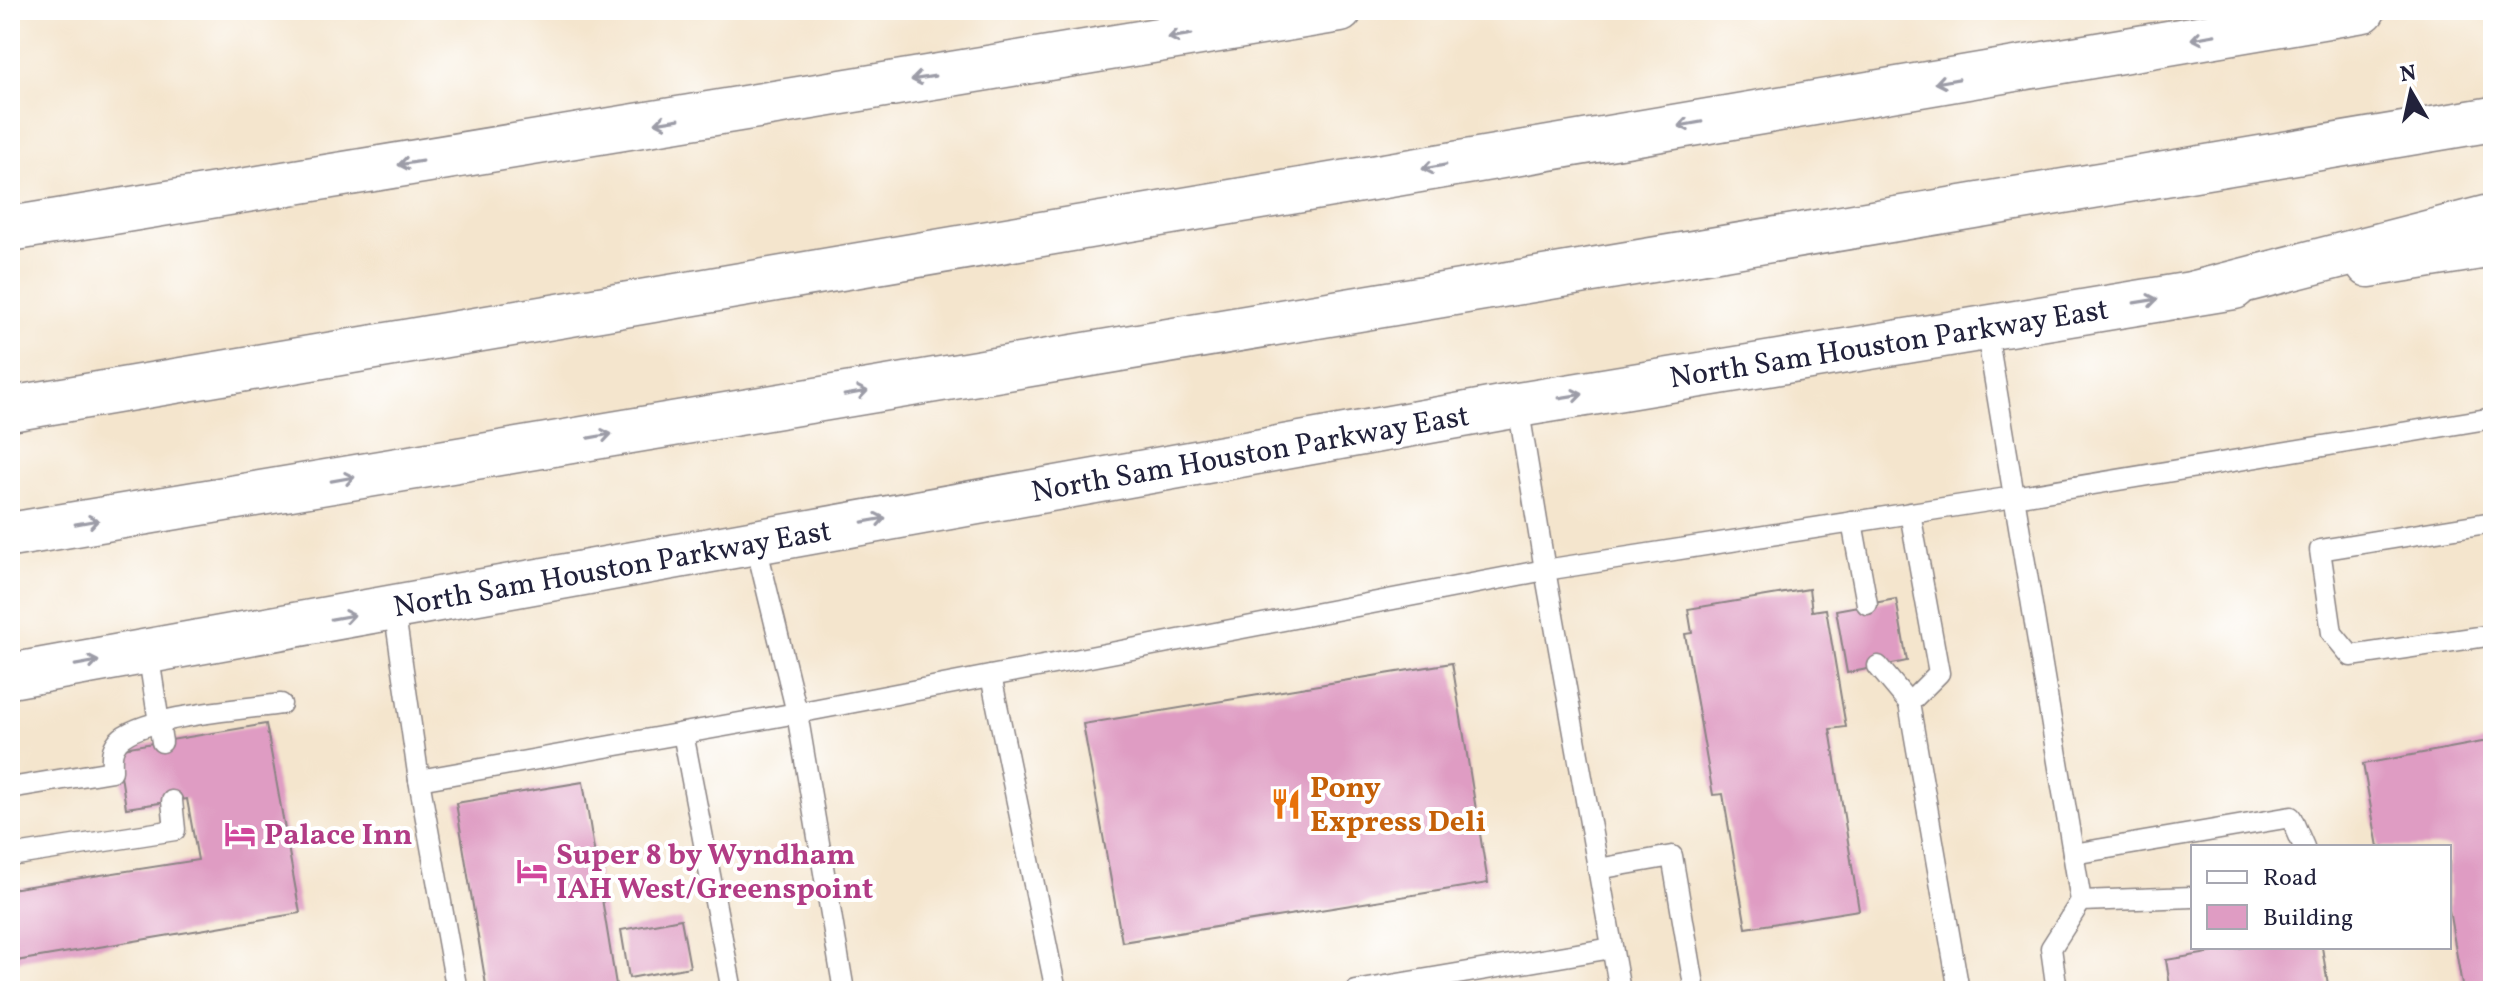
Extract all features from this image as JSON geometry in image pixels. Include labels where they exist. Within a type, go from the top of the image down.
[{"type":"main road","points":[[10,229],[1340,10]]},
{"type":"main road","points":[[10,409],[2363,10]]},
{"type":"main road","points":[[10,535],[2493,119]]},
{"type":"main road","points":[[2195,293],[2493,216]]},
{"type":"main road","name":"North Sam Houston Parkway East","points":[[10,676],[1518,405],[2493,245]]},
{"type":"lane","points":[[1986,327],[2081,901],[2051,948],[2057,991]]},
{"type":"lane","points":[[1518,405],[1620,991]]},
{"type":"lane","points":[[419,780],[797,713],[1545,570],[2493,418]]},
{"type":"lane","points":[[1909,703],[1939,673],[1910,513]]},
{"type":"lane","points":[[1852,522],[1867,604]]},
{"type":"lane","points":[[2493,522],[2320,550],[2332,633],[2351,656],[2493,635]]},
{"type":"lane","points":[[755,541],[797,713],[844,991]]},
{"type":"lane","points":[[394,608],[419,780],[457,991]]},
{"type":"lane","points":[[148,652],[160,732]]},
{"type":"lane","points":[[1878,666],[1909,703],[1959,991]]},
{"type":"lane","points":[[991,676],[1056,991]]},
{"type":"lane","points":[[10,788],[112,771],[111,752],[119,740],[133,729],[160,732],[281,704]]},
{"type":"lane","points":[[683,733],[732,991]]},
{"type":"lane","points":[[10,856],[175,830],[172,801]]},
{"type":"lane","points":[[2073,854],[2291,817],[2303,845]]},
{"type":"lane","points":[[1598,869],[1672,856],[1695,991]]},
{"type":"lane","points":[[2081,901],[2191,897]]},
{"type":"lane","points":[[1356,991],[1612,948]]},
{"type":"building","points":[[1809,589],[1812,611],[1826,609],[1846,727],[1830,729],[1859,910],[1746,928],[1723,794],[1713,795],[1685,634],[1692,633],[1688,609]]},
{"type":"building","points":[[1896,599],[1907,661],[1847,673],[1836,610]]},
{"type":"building","name":"Pony Express Deli","points":[[1452,663],[1488,883],[1122,942],[1083,724]]},
{"type":"building","name":"Palace Inn","points":[[266,724],[300,913],[10,962],[10,889],[198,860],[187,799],[126,808],[117,749]]},
{"type":"building","points":[[2493,740],[2493,986],[2463,991],[2451,922],[2451,845],[2378,845],[2363,764]]},
{"type":"building","name":"Super 8 by Wyndham IAH West/Greenspoint","points":[[583,782],[617,991],[487,991],[456,803]]},
{"type":"building","points":[[681,919],[690,967],[629,978],[621,930]]},
{"type":"building","points":[[2232,949],[2322,949],[2329,991],[2171,991],[2166,960]]},
{"type":"place","name":"Pony Express Deli","points":[[1286,804]]},
{"type":"place","name":"Palace Inn","points":[[240,834]]},
{"type":"place","name":"Super 8 by Wyndham IAH West/Greenspoint","points":[[532,871]]}]
